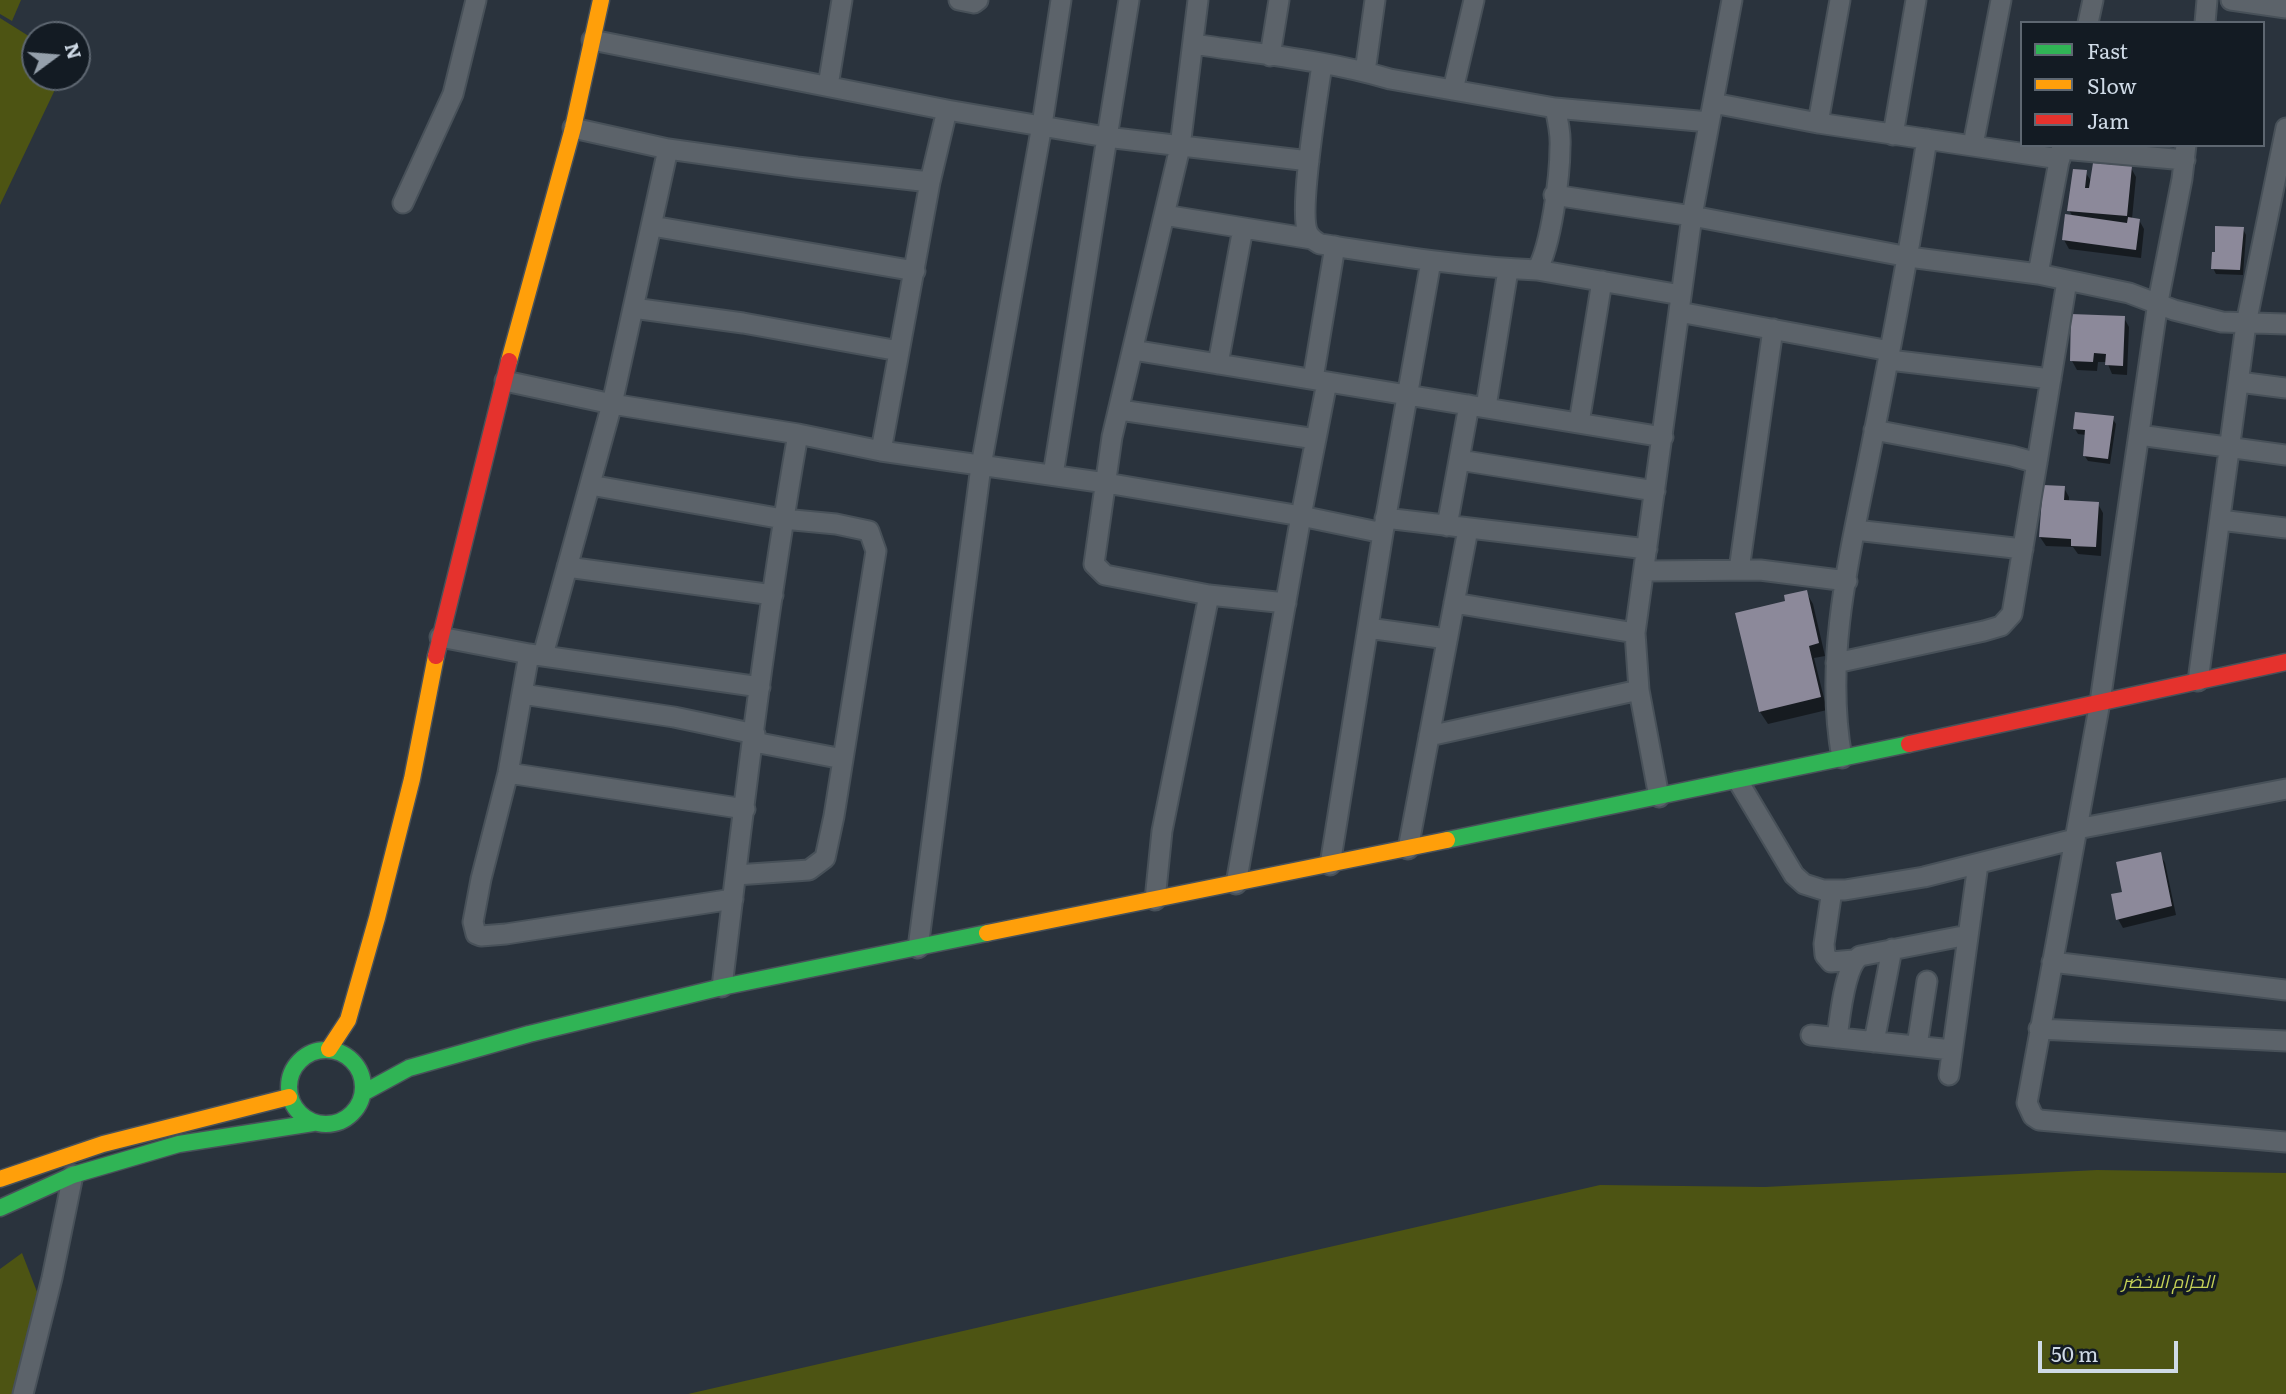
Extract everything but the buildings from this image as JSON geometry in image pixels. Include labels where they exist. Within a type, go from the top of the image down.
[{"type":"street","points":[[403,203],[453,94],[476,0]]},
{"type":"street","points":[[329,1049],[348,1020],[377,918],[412,779],[440,637],[522,310],[573,128],[601,0]]},
{"type":"street","points":[[828,86],[842,0]]},
{"type":"street","points":[[960,0],[974,3],[978,0]]},
{"type":"street","points":[[918,948],[981,466],[1042,125],[1061,0]]},
{"type":"street","points":[[1053,475],[1129,0]]},
{"type":"street","points":[[1198,0],[1180,147],[1112,437],[1094,564],[1097,570],[1105,575],[1209,596],[1286,603]]},
{"type":"street","points":[[1270,56],[1279,0]]},
{"type":"street","points":[[1365,72],[1375,0]]},
{"type":"street","points":[[1453,90],[1474,0]]},
{"type":"street","points":[[1659,797],[1639,690],[1635,634],[1692,216],[1732,0]]},
{"type":"street","points":[[1818,123],[1840,0]]},
{"type":"street","points":[[1893,135],[1916,0]]},
{"type":"street","points":[[1973,145],[2001,0]]},
{"type":"street","points":[[2088,21],[2093,0]]},
{"type":"street","points":[[2205,21],[2207,0]]},
{"type":"street","points":[[2231,0],[2286,8]]},
{"type":"street","points":[[592,40],[947,110],[1106,137],[1309,161]]},
{"type":"street","points":[[1193,44],[1322,64],[1390,79],[1555,108],[1711,113],[1818,123],[1973,145],[2061,151],[2185,153],[2158,302],[2100,702],[2027,1103],[2033,1116],[2039,1120],[2286,1142]]},
{"type":"street","points":[[1312,239],[1307,231],[1306,214],[1309,161],[1322,64]]},
{"type":"street","points":[[1536,270],[1543,259],[1560,145],[1555,108]]},
{"type":"street","points":[[881,451],[930,182],[947,110]]},
{"type":"street","points":[[573,128],[668,149],[930,182]]},
{"type":"street","points":[[2197,681],[2246,324],[2279,203],[2286,128]]},
{"type":"street","points":[[1842,758],[1835,710],[1836,663],[1847,581],[1909,257],[1927,139]]},
{"type":"street","points":[[668,149],[612,404],[567,568],[522,694],[508,774],[481,879],[473,929],[481,936],[506,934],[733,899]]},
{"type":"street","points":[[2038,274],[2061,151]]},
{"type":"street","points":[[1554,195],[1692,216],[1909,257],[2038,274],[2129,293],[2201,317],[2246,324],[2286,324]]},
{"type":"street","points":[[1164,215],[1431,261],[1508,270],[1536,270],[1602,281],[1773,329],[1889,356],[2051,379]]},
{"type":"street","points":[[652,226],[915,271]]},
{"type":"street","points":[[1218,364],[1243,228]]},
{"type":"street","points":[[1236,884],[1316,439],[1335,246]]},
{"type":"street","points":[[1330,865],[1384,526],[1431,261]]},
{"type":"street","points":[[1447,526],[1459,460],[1478,406],[1508,270]]},
{"type":"street","points":[[1579,423],[1602,281]]},
{"type":"street","points":[[1836,663],[2001,626],[2012,614],[2067,281]]},
{"type":"street","points":[[633,308],[743,323],[899,351]]},
{"type":"street","points":[[1739,570],[1773,329]]},
{"type":"street","points":[[1133,351],[1663,437]]},
{"type":"street","points":[[505,381],[612,404],[798,434],[881,451],[1106,483],[1301,516],[1384,526],[1447,526],[1647,549]]},
{"type":"street","points":[[2239,382],[2286,388]]},
{"type":"street","points":[[1120,410],[1316,439]]},
{"type":"street","points":[[1874,430],[2037,463]]},
{"type":"street","points":[[722,987],[783,519],[798,434]]},
{"type":"street","points":[[2139,435],[2286,455]]},
{"type":"street","points":[[1459,460],[1655,491]]},
{"type":"street","points":[[590,485],[783,519],[836,524],[869,531],[876,551],[844,759],[825,859],[809,870],[736,875]]},
{"type":"street","points":[[2220,520],[2286,528]]},
{"type":"street","points":[[1408,849],[1468,529]]},
{"type":"street","points":[[1855,530],[2023,549]]},
{"type":"street","points":[[567,568],[773,595]]},
{"type":"street","points":[[1644,571],[1760,570],[1847,581]]},
{"type":"street","points":[[1155,900],[1162,831],[1209,596]]},
{"type":"street","points":[[1454,603],[1635,634]]},
{"type":"street","points":[[1368,628],[1447,639]]},
{"type":"street","points":[[440,637],[536,655],[760,687]]},
{"type":"street","points":[[362,1093],[409,1068],[529,1034],[722,987],[1738,781],[2286,662]]},
{"type":"street","points":[[1429,736],[1639,690]]},
{"type":"street","points":[[522,694],[674,717],[844,759]]},
{"type":"street","points":[[508,774],[745,809]]},
{"type":"street","points":[[1738,781],[1794,875],[1804,884],[1823,890],[1845,890],[1924,877],[1978,864],[2076,834],[2286,789]]},
{"type":"street","points":[[1949,1075],[1978,864]]},
{"type":"street","points":[[1832,890],[1824,944],[1825,955],[1831,962],[1854,960],[1860,956],[1968,935]]},
{"type":"street","points":[[1874,1042],[1892,949]]},
{"type":"street","points":[[1837,1038],[1854,960]]},
{"type":"street","points":[[2052,962],[2286,990]]},
{"type":"street","points":[[1917,1046],[1927,981]]},
{"type":"street","points":[[0,1208],[73,1175],[179,1144],[313,1123],[326,1125],[339,1122],[350,1115],[358,1105],[363,1082],[348,1020]]},
{"type":"street","points":[[2039,1029],[2286,1041]]},
{"type":"street","points":[[1811,1035],[1952,1050]]},
{"type":"street","points":[[313,1123],[303,1117],[289,1097],[290,1073],[306,1055],[329,1049],[349,1058],[358,1068],[409,1068]]},
{"type":"street","points":[[0,1179],[103,1144],[289,1097]]},
{"type":"street","points":[[23,1394],[73,1175]]},
{"type":"green space","points":[[0,0],[21,0],[12,21],[0,14]]},
{"type":"green space","points":[[0,18],[21,31],[21,91],[54,91],[0,205]]},
{"type":"green space","name":"الحزام الاخضر","points":[[2097,1170],[2286,1173],[2286,1394],[688,1394],[1600,1185],[1765,1187]]},
{"type":"green space","points":[[22,1253],[46,1315],[12,1394],[0,1394],[0,1269]]},
{"type":"traffic: fast","points":[[1447,840],[1909,744]]},
{"type":"traffic: fast","points":[[363,1093],[409,1068],[529,1034],[722,987],[987,933]]},
{"type":"traffic: fast","points":[[319,1050],[333,1050],[347,1056],[357,1066],[363,1087],[357,1108],[347,1118],[333,1124],[319,1124],[305,1118],[295,1108],[289,1094],[289,1080],[295,1066],[305,1056],[319,1050]]},
{"type":"traffic: fast","points":[[0,1208],[73,1175],[179,1144],[313,1123]]},
{"type":"traffic: slow","points":[[509,361],[573,128],[601,0]]},
{"type":"traffic: slow","points":[[329,1049],[348,1020],[377,918],[412,779],[436,656]]},
{"type":"traffic: slow","points":[[987,933],[1447,840]]},
{"type":"traffic: slow","points":[[0,1179],[103,1144],[289,1097]]},
{"type":"traffic: jam","points":[[436,656],[509,361]]},
{"type":"traffic: jam","points":[[1909,744],[2286,662]]}]
